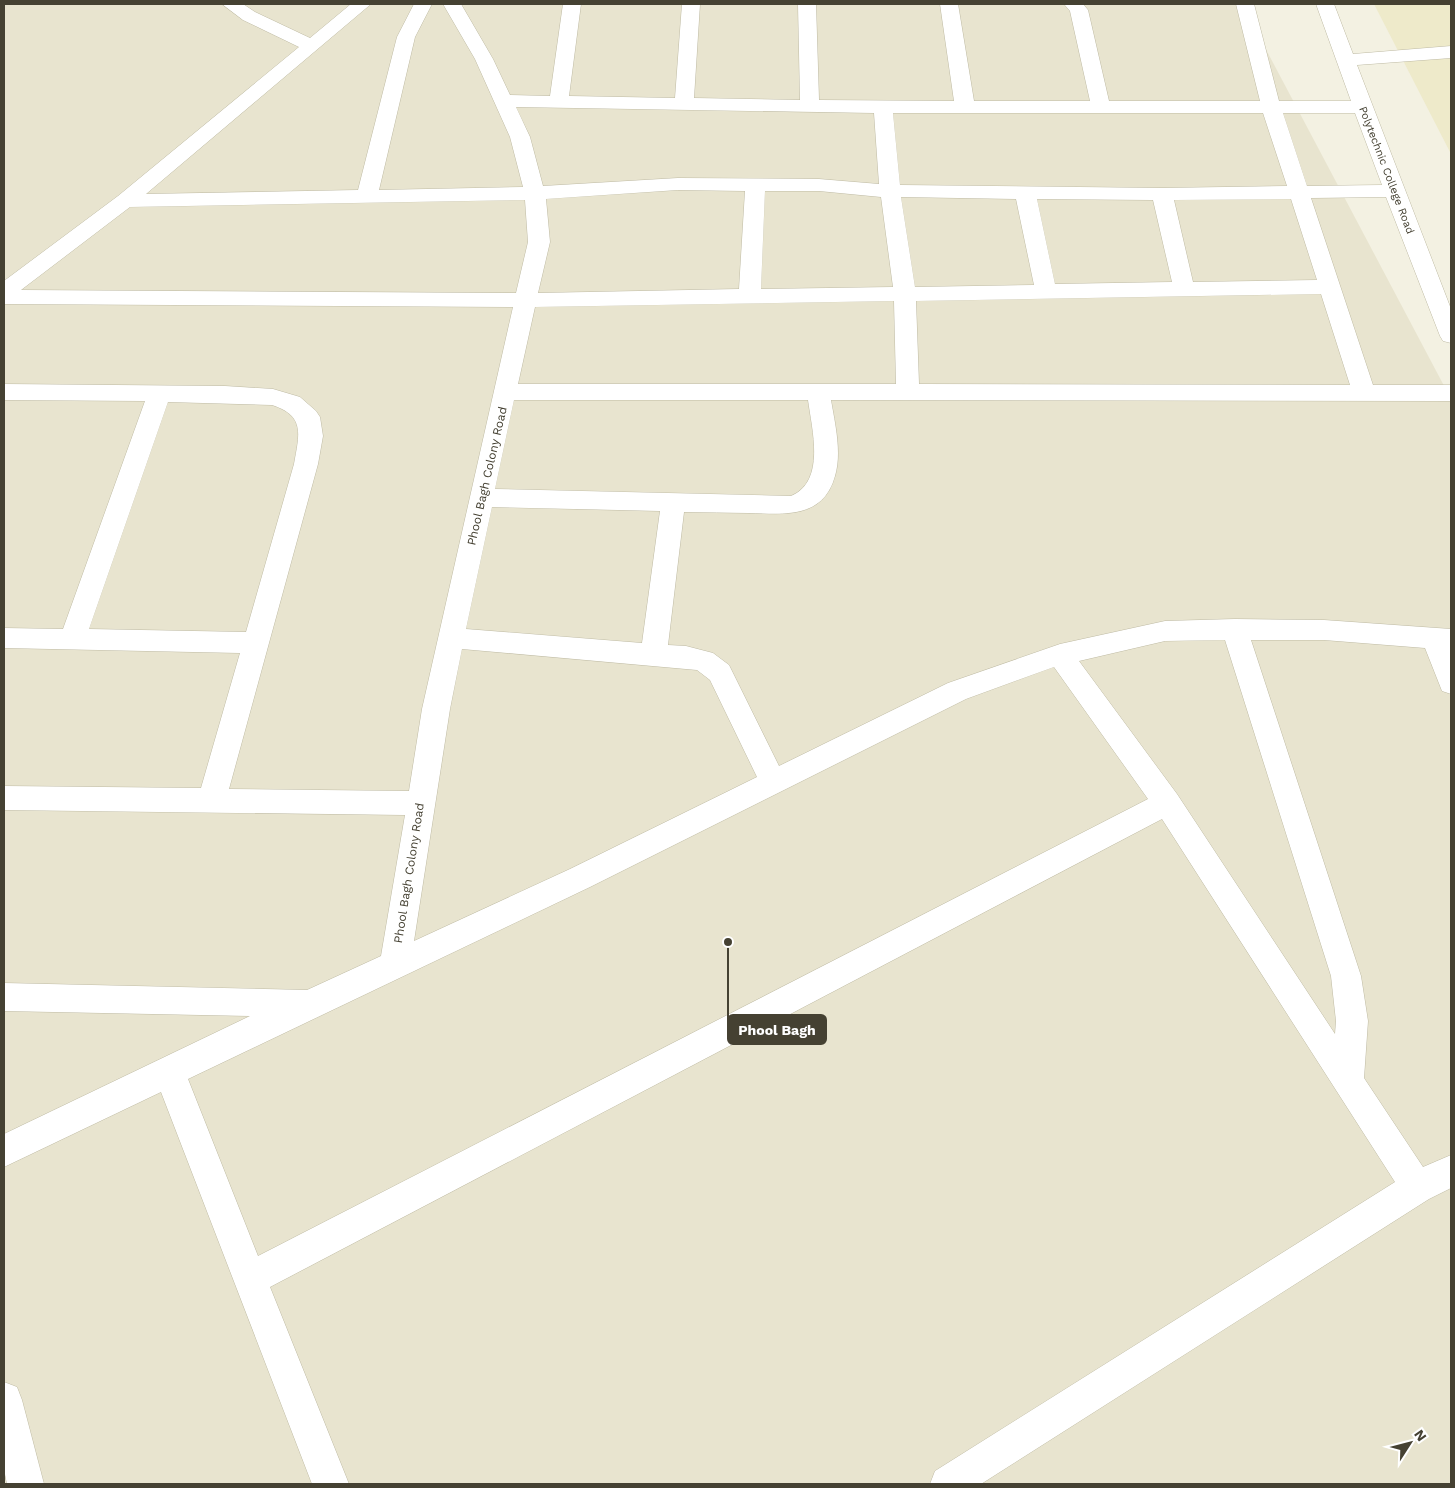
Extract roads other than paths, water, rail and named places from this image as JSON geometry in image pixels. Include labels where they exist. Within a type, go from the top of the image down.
[{"type":"street","points":[[231,4],[249,16],[311,46]]},
{"type":"street","points":[[4,292],[125,201],[362,4]]},
{"type":"street","points":[[367,196],[406,37],[423,4]]},
{"type":"street","name":"Phool Bagh Colony Road","points":[[395,964],[436,709],[539,242],[535,193],[520,137],[484,59],[452,4]]},
{"type":"street","points":[[559,102],[572,4]]},
{"type":"street","points":[[684,104],[691,4]]},
{"type":"street","points":[[807,4],[810,106]]},
{"type":"street","points":[[949,4],[965,107]]},
{"type":"street","points":[[1073,4],[1079,10],[1101,107]]},
{"type":"street","points":[[1245,4],[1271,107],[1364,393]]},
{"type":"street","name":"Polytechnic College Road","points":[[1325,4],[1394,191],[1451,336]]},
{"type":"street","points":[[1346,60],[1451,52]]},
{"type":"street","points":[[504,101],[883,107],[1363,106]]},
{"type":"street","points":[[883,107],[890,191],[905,294],[908,392]]},
{"type":"street","points":[[125,201],[535,193],[678,184],[819,185],[890,191],[1162,194],[1394,191]]},
{"type":"street","points":[[750,296],[755,184]]},
{"type":"street","points":[[1025,192],[1046,292]]},
{"type":"street","points":[[1162,194],[1184,290]]},
{"type":"street","points":[[4,297],[525,300],[1329,287]]},
{"type":"street","points":[[506,392],[1451,393]]},
{"type":"street","points":[[72,640],[159,393]]},
{"type":"street","points":[[5,394],[159,393],[273,397],[292,403],[308,417],[311,436],[306,464],[211,800]]},
{"type":"street","points":[[482,498],[793,505],[810,497],[820,486],[826,465],[818,393]]},
{"type":"street","points":[[654,655],[673,502]]},
{"type":"street","points":[[1235,629],[1346,976],[1352,1021],[1348,1081]]},
{"type":"street","points":[[4,1151],[310,1004],[588,874],[957,691],[1060,655],[1165,631],[1235,629],[1324,630],[1443,639],[1451,683]]},
{"type":"street","points":[[4,638],[256,643]]},
{"type":"street","points":[[451,638],[704,661],[720,673],[773,782]]},
{"type":"street","points":[[1060,655],[1167,803],[1416,1187]]},
{"type":"street","points":[[4,798],[420,803]]},
{"type":"street","points":[[250,1279],[1167,803]]},
{"type":"street","points":[[4,997],[310,1004]]},
{"type":"street","points":[[169,1072],[330,1484]]},
{"type":"street","points":[[948,1484],[1416,1187],[1451,1171]]},
{"type":"street","points":[[4,1400],[26,1484]]},
{"type":"place","name":"Phool Bagh","points":[[728,942]]}]
